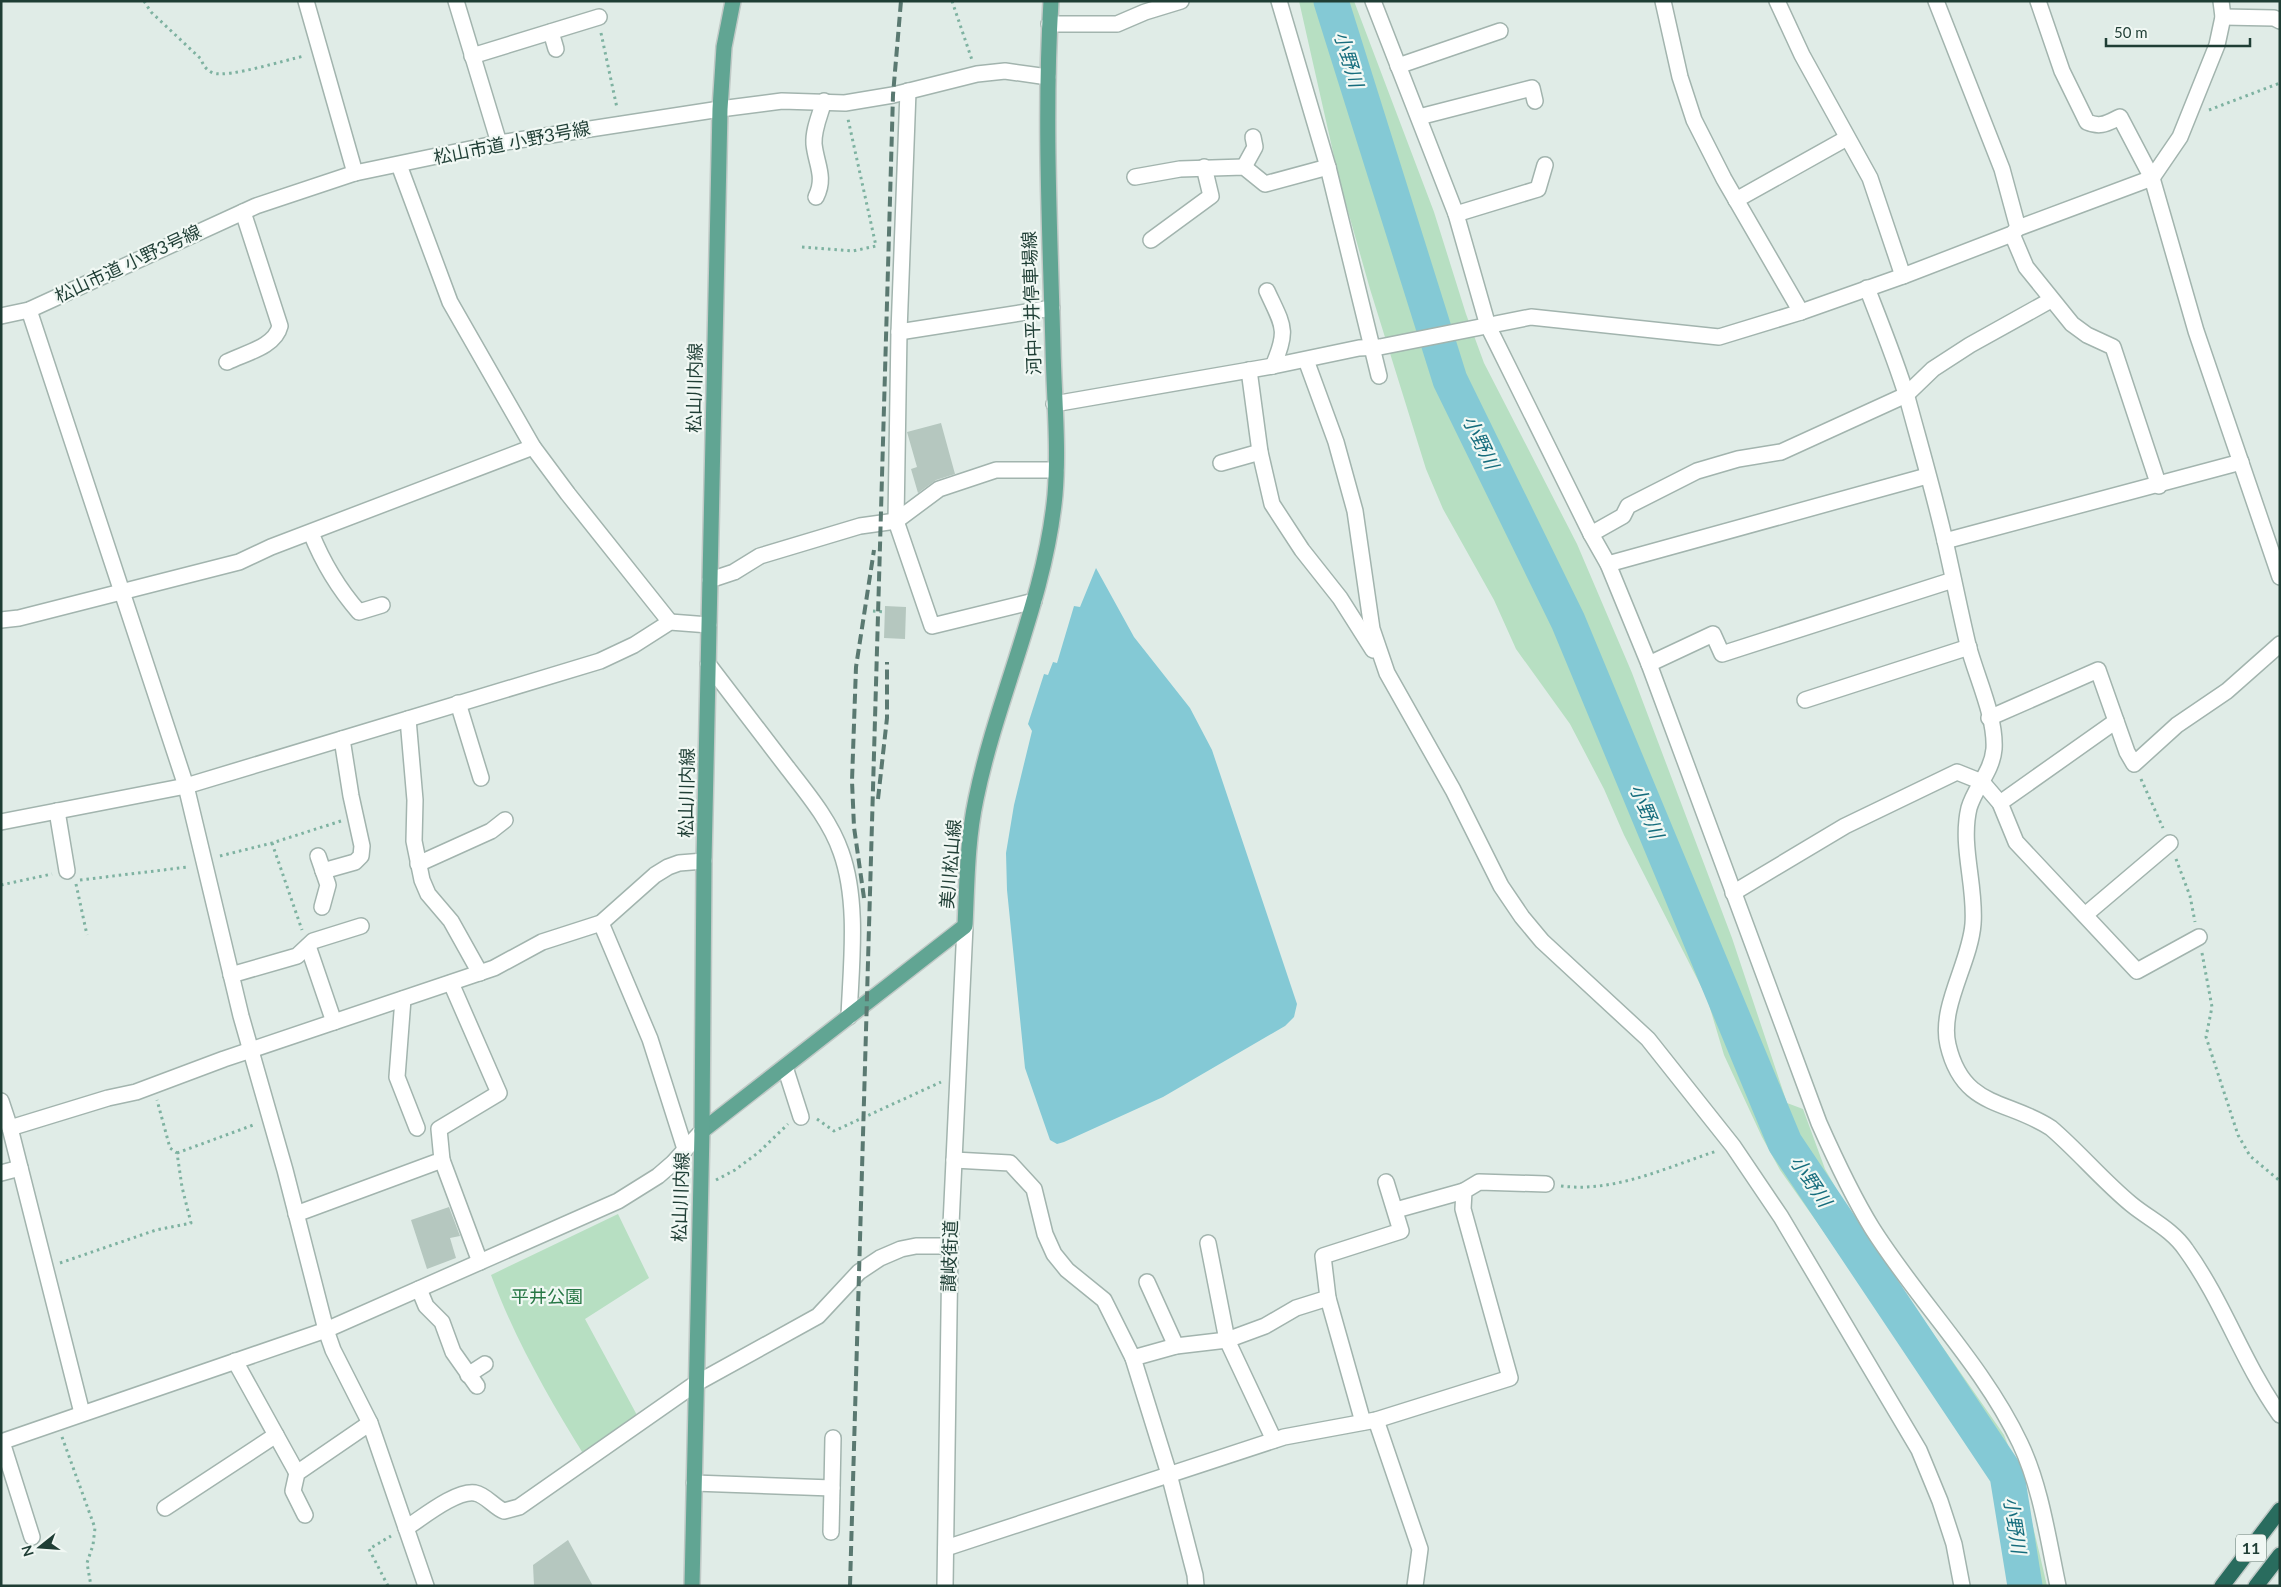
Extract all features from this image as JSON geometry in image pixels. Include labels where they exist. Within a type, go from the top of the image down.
[{"type":"highway","name":"11","points":[[2222,1586],[2280,1510]]},
{"type":"highway","name":"11","points":[[2256,1586],[2280,1554]]},
{"type":"main road","name":"松山川内線","points":[[692,1586],[702,1131],[704,861],[720,109],[724,46],[733,1]]},
{"type":"main road","name":"河中平井停車場線","points":[[1034,601],[1046,555],[1056,470],[1046,122],[1051,1]]},
{"type":"main road","name":"美川松山線","points":[[702,1131],[965,926],[969,846],[975,801],[1034,601]]},
{"type":"street","points":[[306,1],[355,173]]},
{"type":"street","points":[[456,1],[499,143]]},
{"type":"street","points":[[1049,24],[1118,24],[1145,12],[1181,1]]},
{"type":"street","points":[[1279,1],[1328,167],[1377,348],[1379,376]]},
{"type":"street","points":[[1373,1],[1456,214],[1485,327],[1608,564],[1649,664],[1820,1123],[1855,1199],[1894,1260],[1999,1404],[2021,1444],[2035,1480],[2058,1586]]},
{"type":"street","points":[[1663,1],[1680,77],[1694,120],[1736,200],[1800,312]]},
{"type":"street","points":[[1777,1],[1802,54],[1870,178],[1903,276]]},
{"type":"street","points":[[1936,1],[2002,169],[2015,231],[2026,267],[2051,300],[2080,330],[2113,347],[2159,486]]},
{"type":"street","points":[[2038,1],[2062,71],[2087,122],[2104,126],[2120,117],[2152,178],[2196,330],[2280,577]]},
{"type":"street","points":[[1054,404],[1306,360],[1359,348],[1377,348],[1531,317],[1546,317],[1719,337],[1800,312],[1903,276],[2152,178],[2172,150],[2187,118],[2217,45],[2225,7],[2280,20]]},
{"type":"street","points":[[472,56],[599,17]]},
{"type":"street","points":[[1398,66],[1500,31]]},
{"type":"street","points":[[551,32],[556,49]]},
{"type":"street","name":"松山市道 小野3号線","points":[[1,316],[29,310],[243,212],[355,173],[499,143],[720,109],[782,101],[845,103],[908,91],[977,74],[1005,71],[1048,76]]},
{"type":"street","points":[[1419,117],[1532,88],[1535,101]]},
{"type":"street","points":[[908,91],[899,332],[896,521],[932,626],[1034,601]]},
{"type":"street","points":[[816,197],[821,187],[814,143],[824,101]]},
{"type":"street","points":[[1244,167],[1255,147],[1253,137]]},
{"type":"street","points":[[1736,200],[1847,138]]},
{"type":"street","points":[[399,165],[450,302],[533,447],[670,622]]},
{"type":"street","points":[[1456,214],[1538,189],[1545,165]]},
{"type":"street","points":[[1135,176],[1204,166],[1244,167],[1264,184],[1328,167]]},
{"type":"street","points":[[1151,240],[1211,196],[1204,166]]},
{"type":"street","points":[[227,362],[271,342],[278,334],[280,326],[243,212]]},
{"type":"street","points":[[1868,288],[1906,395],[1945,541],[1969,647],[1989,718],[1994,747],[1991,765],[1970,806],[1966,830],[1974,898],[1973,925],[1967,957],[1947,1024],[1948,1043],[1954,1062],[1973,1090],[1988,1101],[2038,1119],[2051,1128],[2131,1204],[2162,1225],[2185,1247],[2204,1276],[2256,1376],[2280,1415]]},
{"type":"street","points":[[1267,291],[1283,326],[1282,344],[1273,366]]},
{"type":"street","points":[[1591,534],[1623,516],[1628,506],[1697,471],[1738,459],[1781,452],[1906,395],[1933,370],[1963,350],[2051,300]]},
{"type":"street","points":[[899,332],[1052,308]]},
{"type":"street","points":[[29,310],[186,786],[231,975],[326,1330],[333,1350],[370,1423],[426,1586]]},
{"type":"street","points":[[1306,360],[1336,442],[1355,511],[1372,629],[1387,673]]},
{"type":"street","points":[[1249,370],[1260,452],[1272,504],[1302,550],[1340,598],[1387,673],[1453,790],[1502,886],[1522,917],[1542,941],[1648,1039],[1733,1146],[1780,1217],[1918,1450],[1940,1501],[1954,1544],[1962,1586]]},
{"type":"street","points":[[1,620],[19,618],[239,562],[271,547],[533,447]]},
{"type":"street","points":[[1221,463],[1260,452]]},
{"type":"street","points":[[1945,541],[2159,486],[2241,462]]},
{"type":"street","points":[[710,580],[734,572],[760,556],[860,526],[896,521],[939,489],[996,470],[1056,470]]},
{"type":"street","points":[[1608,564],[1927,476]]},
{"type":"street","points":[[311,533],[322,559],[340,590],[359,612],[382,605]]},
{"type":"street","points":[[1649,664],[1713,634],[1722,654],[1953,580]]},
{"type":"street","points":[[1,822],[186,786],[600,660],[634,646],[670,622],[709,625]]},
{"type":"street","points":[[1989,718],[2098,670],[2127,752],[2134,764],[2177,725],[2227,691],[2280,644]]},
{"type":"street","points":[[1805,700],[1969,647]]},
{"type":"street","points":[[708,664],[808,795],[828,825],[841,852],[849,890],[853,930],[849,1018]]},
{"type":"street","points":[[458,704],[481,778]]},
{"type":"street","points":[[408,719],[414,800],[414,841],[422,880],[428,894],[451,921],[480,973]]},
{"type":"street","points":[[2000,803],[2116,722]]},
{"type":"street","points":[[323,871],[355,862],[361,856],[362,846],[342,739]]},
{"type":"street","points":[[1733,893],[1845,826],[1957,772],[1982,782],[2000,803],[2016,842],[2137,971],[2199,937]]},
{"type":"street","points":[[57,811],[67,871]]},
{"type":"street","points":[[418,864],[491,830],[505,820]]},
{"type":"street","points":[[2085,915],[2170,843]]},
{"type":"street","points":[[318,856],[328,885],[322,907]]},
{"type":"street","points":[[10,1128],[153,1086],[251,1050],[494,968],[542,942],[601,923],[655,875],[668,867],[679,863],[704,861]]},
{"type":"street","points":[[601,923],[650,1039],[685,1149]]},
{"type":"street","points":[[231,975],[297,956],[313,941],[362,926]]},
{"type":"street","name":"讃岐街道","points":[[944,1586],[950,1246],[965,926]]},
{"type":"street","points":[[308,946],[334,1022]]},
{"type":"street","points":[[451,983],[499,1093],[439,1130],[442,1160],[480,1262]]},
{"type":"street","points":[[403,999],[397,1077],[417,1128]]},
{"type":"street","points":[[785,1067],[801,1116]]},
{"type":"street","points":[[1,1101],[10,1128],[82,1413]]},
{"type":"street","points":[[32,1537],[2,1442],[326,1330],[618,1201],[658,1176],[702,1131]]},
{"type":"street","points":[[296,1214],[442,1160]]},
{"type":"street","points":[[954,1160],[1010,1163],[1034,1189],[1044,1234],[1054,1254],[1067,1270],[1104,1300],[1134,1358],[1169,1474],[1195,1575],[1196,1586]]},
{"type":"street","points":[[1,1173],[20,1168]]},
{"type":"street","points":[[1386,1182],[1402,1231],[1323,1256],[1328,1298],[1370,1421],[1420,1549],[1415,1586]]},
{"type":"street","points":[[1396,1210],[1464,1191],[1479,1182],[1546,1184]]},
{"type":"street","points":[[946,1548],[1274,1440],[1370,1421],[1510,1378],[1462,1209],[1464,1191]]},
{"type":"street","points":[[1208,1243],[1227,1340],[1274,1440]]},
{"type":"street","points":[[406,1528],[449,1500],[462,1494],[475,1493],[504,1511],[519,1507],[695,1384],[818,1316],[859,1272],[880,1258],[909,1248],[950,1246]]},
{"type":"street","points":[[1147,1282],[1176,1346]]},
{"type":"street","points":[[419,1289],[426,1306],[442,1322],[453,1352],[472,1381],[486,1364]]},
{"type":"street","points":[[1134,1358],[1176,1346],[1227,1340],[1265,1326],[1296,1308],[1328,1298]]},
{"type":"street","points":[[235,1361],[298,1473]]},
{"type":"street","points":[[305,1515],[293,1491],[298,1473],[370,1423]]},
{"type":"street","points":[[165,1508],[276,1435]]},
{"type":"street","points":[[830,1532],[833,1438]]},
{"type":"street","points":[[694,1484],[832,1488]]},
{"type":"path","points":[[144,1],[151,12],[201,59],[205,68],[214,73],[228,73],[320,52]]},
{"type":"path","points":[[952,1],[977,74]]},
{"type":"path","points":[[599,17],[602,44],[620,123]]},
{"type":"path","points":[[2187,118],[2280,82]]},
{"type":"path","points":[[802,246],[853,250],[876,246],[845,103]]},
{"type":"path","points":[[873,611],[885,612]]},
{"type":"path","points":[[2138,773],[2170,843],[2190,896],[2212,1007],[2206,1037],[2238,1135],[2250,1156],[2280,1181]]},
{"type":"path","points":[[87,935],[75,880],[140,874],[203,863],[356,816]]},
{"type":"path","points":[[272,843],[308,946]]},
{"type":"path","points":[[1,884],[67,871]]},
{"type":"path","points":[[700,1188],[735,1170],[759,1152],[786,1125],[801,1116],[816,1118],[834,1131],[958,1074]]},
{"type":"path","points":[[46,1268],[156,1230],[191,1223],[182,1187],[177,1153],[170,1148],[153,1086]]},
{"type":"path","points":[[177,1153],[270,1119]]},
{"type":"path","points":[[1546,1184],[1583,1189],[1612,1185],[1733,1146]]},
{"type":"path","points":[[56,1422],[95,1528],[93,1545],[87,1563],[91,1586]]},
{"type":"path","points":[[388,1586],[369,1549],[406,1528]]},
{"type":"green space","points":[[1299,1],[1354,1],[1434,212],[1466,314],[1484,363],[1577,544],[1632,673],[1732,938],[1787,1103],[1803,1109],[1825,1169],[1854,1220],[2004,1435],[2023,1491],[2047,1586],[2017,1586],[2002,1508],[1988,1459],[1960,1414],[1906,1348],[1780,1170],[1762,1137],[1724,1055],[1707,998],[1624,835],[1604,789],[1570,724],[1516,649],[1494,600],[1443,509],[1426,469],[1370,289],[1340,183]]},
{"type":"green space","name":"平井公園","points":[[618,1214],[649,1278],[585,1319],[638,1417],[584,1455],[533,1367],[500,1299],[491,1275]]},
{"type":"water","points":[[1096,568],[1134,637],[1190,708],[1212,750],[1297,1004],[1294,1017],[1285,1026],[1163,1097],[1057,1144],[1050,1140],[1025,1068],[1007,890],[1006,853],[1014,805],[1032,731],[1028,724],[1044,674],[1048,675],[1053,662],[1057,663],[1074,606],[1080,607]]},
{"type":"building","points":[[941,423],[955,474],[936,480],[918,493],[911,469],[917,467],[907,432]]},
{"type":"building","points":[[885,606],[906,607],[905,639],[884,638]]},
{"type":"building","points":[[449,1207],[460,1236],[450,1238],[456,1258],[427,1269],[411,1220]]},
{"type":"building","points":[[568,1540],[593,1586],[534,1586],[533,1565]]},
{"type":"waterway","name":"小野川","points":[[1331,1],[1450,380],[1568,621],[1785,1143],[2007,1475],[2025,1586]]},
{"type":"railway","points":[[850,1586],[893,95],[901,1]]},
{"type":"railway","points":[[864,898],[854,827],[852,781],[856,667],[874,550]]},
{"type":"railway","points":[[878,799],[887,718],[887,662]]}]
